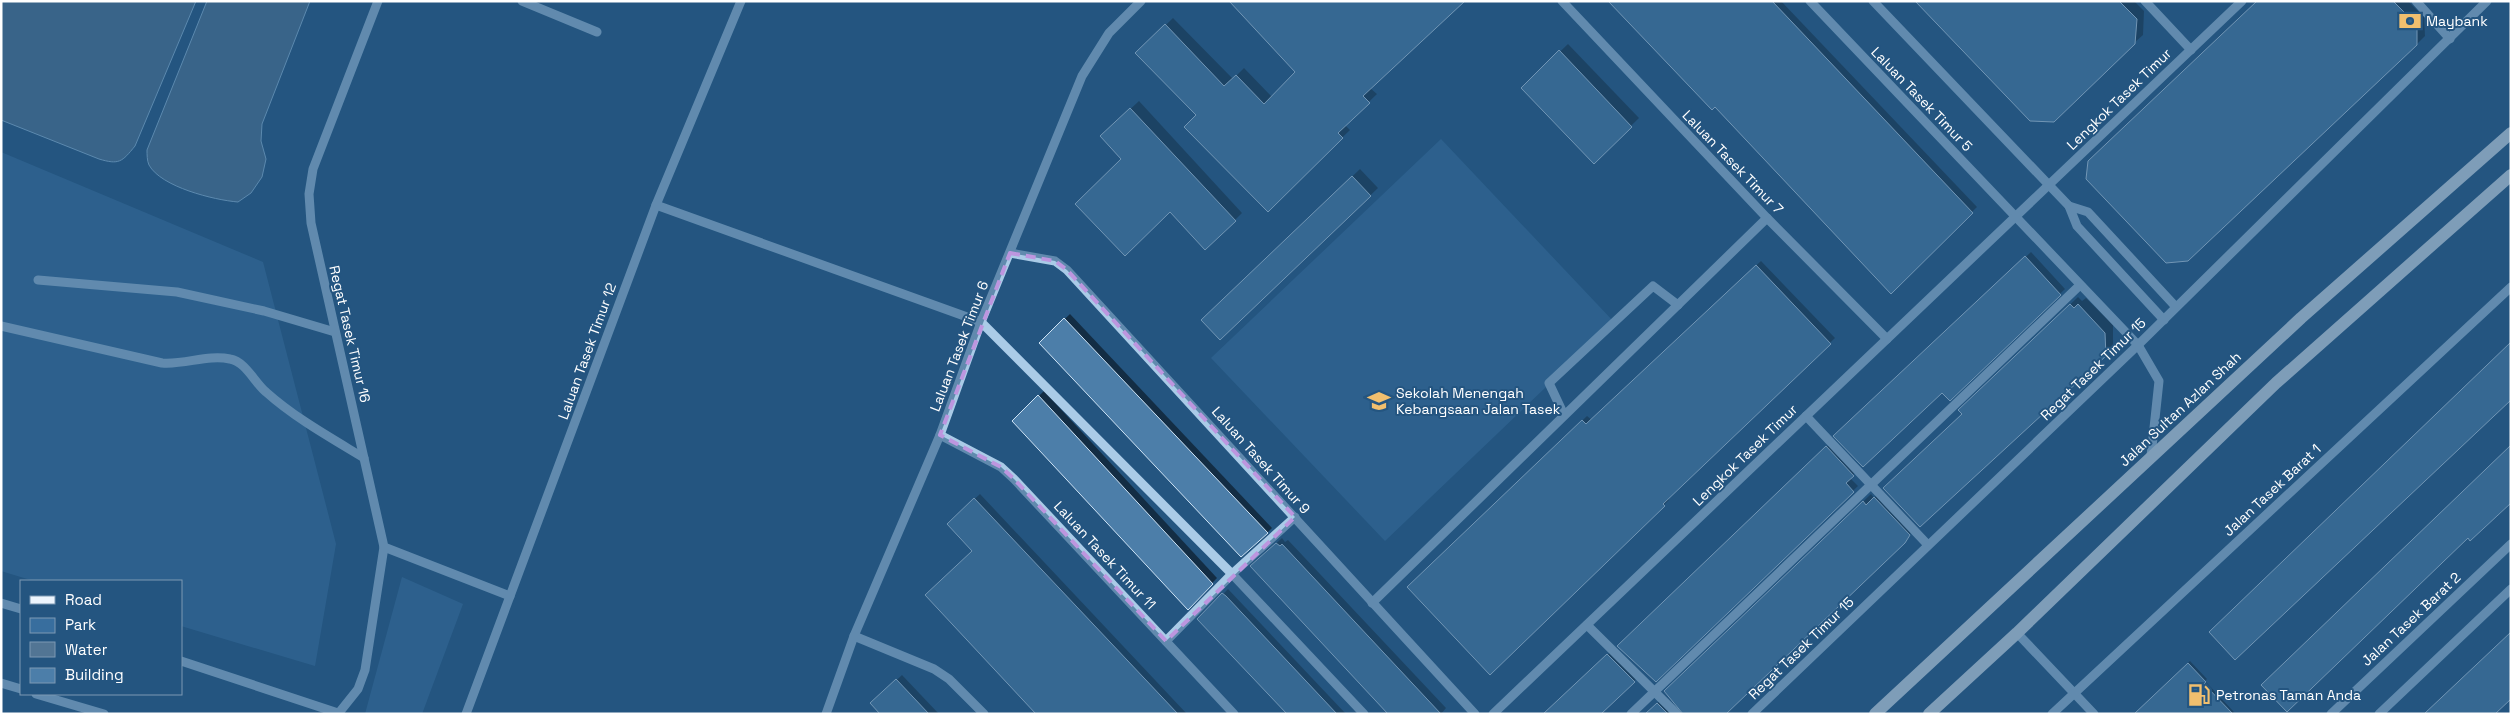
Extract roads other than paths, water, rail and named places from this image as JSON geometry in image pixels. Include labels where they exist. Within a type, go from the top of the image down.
[{"type":"main road","name":"Jalan Sultan Azlan Shah","points":[[1875,714],[2300,318],[2511,133]]},
{"type":"main road","points":[[1929,714],[2017,633],[2276,383],[2511,175]]},
{"type":"street","name":"Regat Tasek Timur 16","points":[[378,1],[313,168],[309,194],[311,223],[384,547]]},
{"type":"street","points":[[522,1],[597,32]]},
{"type":"street","name":"Laluan Tasek Timur 12","points":[[466,714],[656,205],[741,1]]},
{"type":"street","name":"Laluan Tasek Timur 6","points":[[826,714],[854,636],[940,435],[981,322],[1082,76],[1109,33],[1141,1]]},
{"type":"street","name":"Laluan Tasek Timur 7","points":[[1562,1],[1767,218],[1887,339]]},
{"type":"street","name":"Laluan Tasek Timur 5","points":[[1810,1],[2015,216]]},
{"type":"street","points":[[1872,1],[2069,206],[2078,226],[2164,320]]},
{"type":"street","points":[[2145,1],[2191,50]]},
{"type":"street","name":"Lengkok Tasek Timur","points":[[1493,714],[2242,1]]},
{"type":"street","points":[[2416,1],[2450,39]]},
{"type":"street","name":"Regat Tasek Timur 15","points":[[1752,714],[2164,320],[2450,39],[2486,1]]},
{"type":"street","points":[[656,205],[981,322],[1232,574],[1364,714]]},
{"type":"street","points":[[2069,206],[2088,212],[2176,308]]},
{"type":"street","points":[[2015,216],[2079,286],[2138,345],[2159,382],[2151,456]]},
{"type":"street","points":[[1372,603],[1767,218]]},
{"type":"street","name":"Laluan Tasek Timur 9","points":[[1010,253],[1056,262],[1067,270],[1475,714]]},
{"type":"street","points":[[38,280],[177,292],[264,311],[335,332]]},
{"type":"street","points":[[1564,415],[1549,383],[1653,286],[1678,305]]},
{"type":"street","points":[[1631,714],[2079,286]]},
{"type":"street","name":"Jalan Tasek Barat 1","points":[[2052,714],[2511,287]]},
{"type":"street","points":[[1,326],[162,362],[178,363],[212,358],[231,359],[245,367],[258,385],[274,399],[364,458]]},
{"type":"street","points":[[1806,416],[1928,545]]},
{"type":"street","name":"Laluan Tasek Timur 11","points":[[940,435],[1001,467],[1014,479],[1234,714]]},
{"type":"street","points":[[1166,641],[1232,574],[1295,517]]},
{"type":"street","name":"Jalan Tasek Barat 2","points":[[2331,714],[2511,544]]},
{"type":"street","points":[[182,662],[338,713],[358,689],[365,670],[384,547],[510,596]]},
{"type":"street","points":[[2379,714],[2511,589]]},
{"type":"street","points":[[1,603],[20,609]]},
{"type":"street","points":[[1586,625],[1677,714]]},
{"type":"street","points":[[2017,633],[2094,714]]},
{"type":"street","points":[[854,636],[934,669],[949,679],[984,714]]},
{"type":"street","points":[[1,684],[20,689]]},
{"type":"street","points":[[39,695],[104,714]]},
{"type":"water","points":[[1,1],[196,1],[135,146],[127,156],[116,162],[99,159],[1,120]]},
{"type":"water","points":[[207,1],[310,1],[262,124],[261,141],[266,159],[262,177],[251,193],[238,202],[202,195],[176,186],[155,173],[147,160],[147,150]]},
{"type":"place","name":"Maybank","points":[[2410,21]]},
{"type":"place","name":"Sekolah Menengah Kebangsaan Jalan Tasek","points":[[1379,401]]},
{"type":"place","name":"Petronas Taman Anda","points":[[2199,695]]}]
